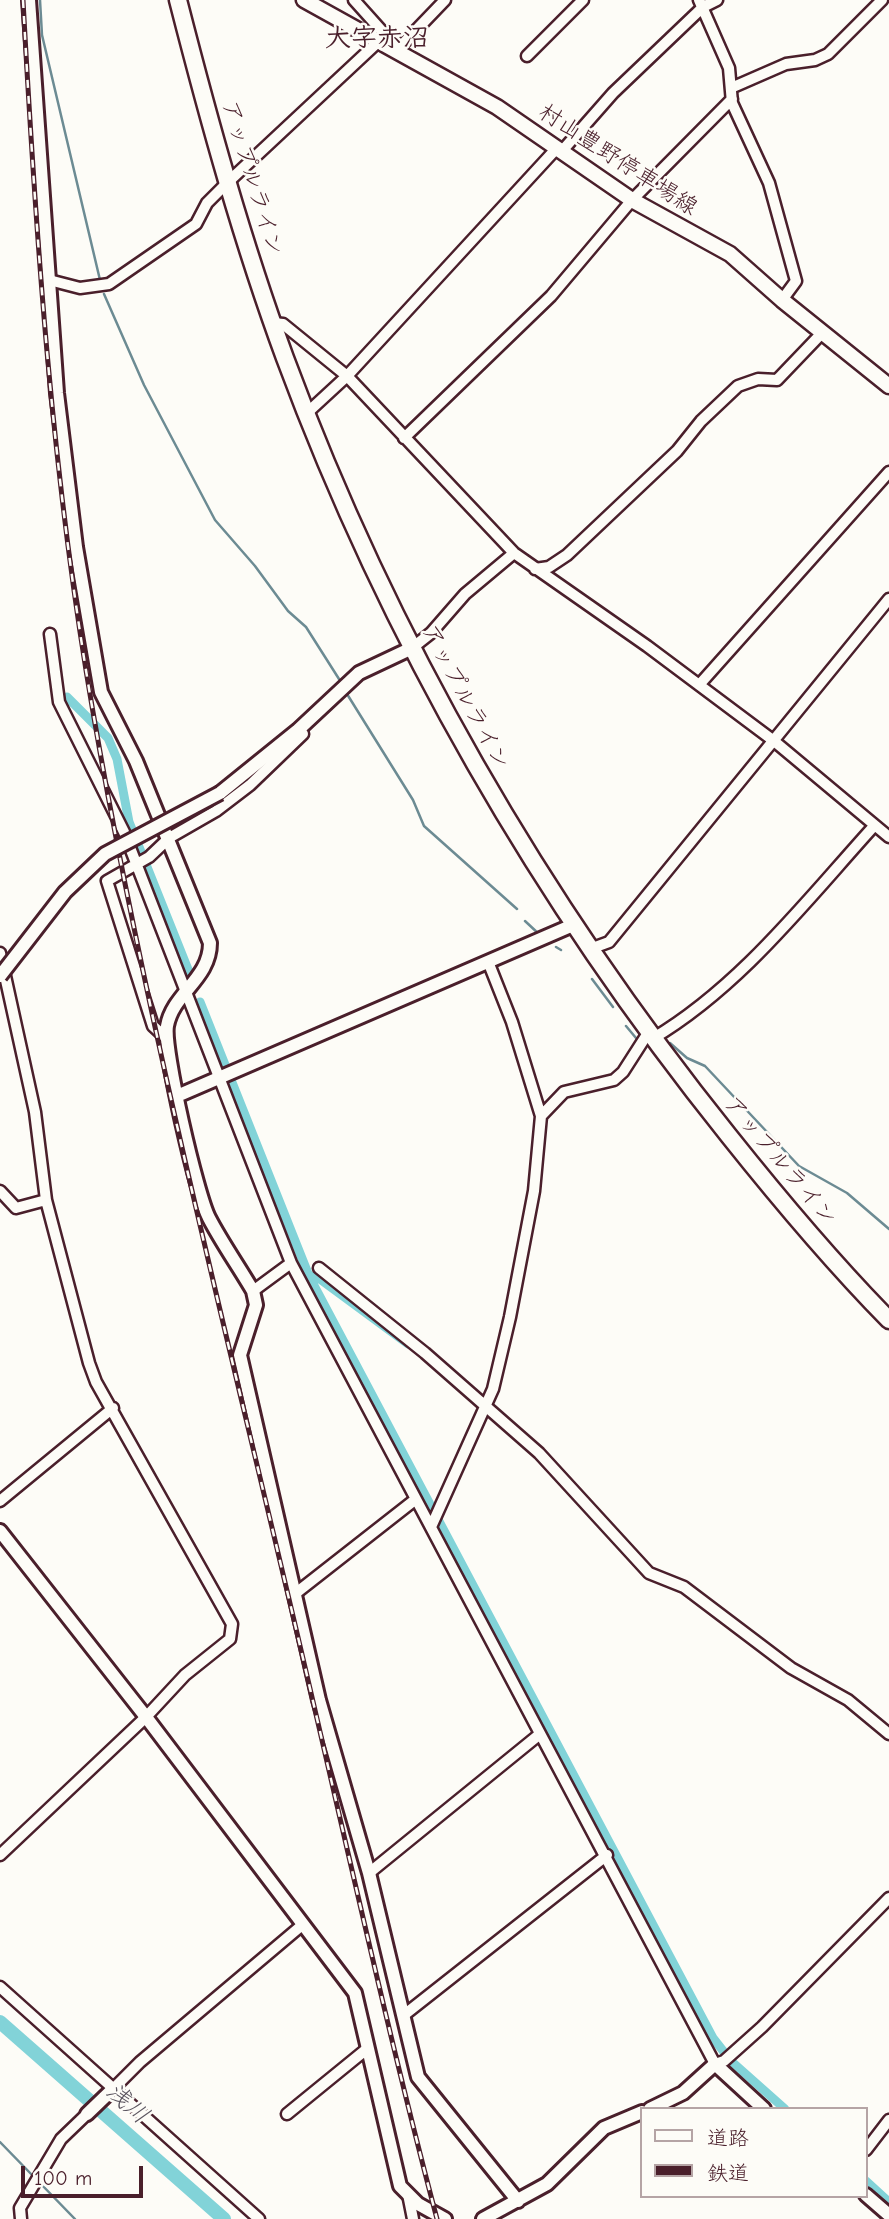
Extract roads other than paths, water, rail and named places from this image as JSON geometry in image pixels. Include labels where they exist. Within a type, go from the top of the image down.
[{"type":"highway","name":"アップルライン","points":[[178,0],[227,183],[273,323],[307,412],[372,565],[412,648],[494,797],[573,925],[650,1036],[794,1217],[889,1320]]},
{"type":"main road","name":"村山豊野停車場線","points":[[304,0],[497,107],[632,200],[730,254],[782,300],[889,386]]},
{"type":"street","points":[[29,0],[57,393],[76,547],[101,692],[125,736],[210,943],[209,961],[167,1024],[166,1038],[177,1096],[201,1200],[253,1291],[256,1305],[240,1355],[319,1700],[369,1873],[418,2077],[518,2201]]},
{"type":"street","points":[[354,0],[400,51],[445,0]]},
{"type":"street","points":[[527,56],[583,0]]},
{"type":"street","points":[[307,412],[347,376],[612,93],[701,4],[717,0]]},
{"type":"street","points":[[404,438],[551,296],[632,200],[732,93],[786,64],[816,60],[828,54],[883,0]]},
{"type":"street","points":[[701,4],[729,68],[732,93],[769,183],[796,281],[782,300]]},
{"type":"street","points":[[49,280],[80,288],[109,284],[196,223],[207,203],[227,183],[379,41]]},
{"type":"street","points":[[273,323],[284,324],[347,376],[514,554],[774,741],[889,836]]},
{"type":"street","points":[[535,569],[549,567],[568,555],[677,451],[701,421],[738,386],[758,379],[777,380],[822,332]]},
{"type":"street","points":[[699,685],[889,472]]},
{"type":"street","points":[[0,976],[65,892],[105,854],[220,793],[298,730],[359,673],[412,648],[431,634],[465,594],[514,554]]},
{"type":"street","points":[[590,950],[609,942],[889,599]]},
{"type":"street","points":[[50,634],[59,702],[124,832],[141,860],[188,993],[227,1076],[291,1263],[416,1499],[433,1524],[540,1734],[607,1855],[724,2060],[762,2107]]},
{"type":"street","points":[[166,1038],[153,1026],[107,880],[141,860],[169,838],[216,811],[250,785],[303,734],[298,730]]},
{"type":"street","points":[[541,1116],[564,1092],[614,1080],[650,1036],[669,1029],[746,966],[874,826]]},
{"type":"street","points":[[177,1096],[489,964],[573,925]]},
{"type":"street","points":[[0,953],[35,1112],[46,1200],[89,1363],[232,1623],[230,1639],[185,1675],[146,1717],[0,1855]]},
{"type":"street","points":[[433,1524],[486,1409],[510,1317],[534,1192],[541,1116],[512,1022],[489,964]]},
{"type":"street","points":[[0,1191],[16,1208],[46,1200]]},
{"type":"street","points":[[253,1291],[291,1263]]},
{"type":"street","points":[[319,1268],[425,1353],[539,1453],[649,1573],[684,1587],[791,1668],[848,1700],[889,1734]]},
{"type":"street","points":[[0,1501],[113,1408]]},
{"type":"street","points":[[296,1594],[416,1499]]},
{"type":"street","points":[[0,1531],[146,1717],[301,1926],[355,1993],[400,2186],[426,2209],[445,2219]]},
{"type":"street","points":[[369,1873],[540,1734]]},
{"type":"street","points":[[404,2015],[607,1855]]},
{"type":"street","points":[[654,2107],[683,2093],[724,2060],[889,1898]]},
{"type":"street","points":[[21,2219],[20,2208],[61,2139],[140,2062],[301,1926]]},
{"type":"street","points":[[0,1987],[258,2219]]},
{"type":"street","points":[[287,2113],[368,2048]]},
{"type":"street","points":[[483,2219],[547,2184],[604,2128],[640,2113]]},
{"type":"street","points":[[868,2147],[889,2120]]},
{"type":"street","points":[[408,2194],[413,2219]]},
{"type":"street","points":[[868,2197],[889,2215]]},
{"type":"waterway","points":[[40,0],[42,35],[100,280]]},
{"type":"waterway","points":[[104,294],[144,385],[215,520],[255,566],[288,611],[306,627],[339,679]]},
{"type":"waterway","points":[[347,694],[413,800],[424,826],[517,909]]},
{"type":"waterway","points":[[67,697],[108,738],[117,759],[129,822],[191,977]]},
{"type":"waterway","points":[[525,921],[540,935]]},
{"type":"waterway","points":[[556,947],[561,950]]},
{"type":"waterway","points":[[592,979],[613,1007]]},
{"type":"waterway","points":[[200,1002],[309,1276],[713,2038],[731,2061],[783,2107]]},
{"type":"waterway","points":[[626,1026],[636,1038]]},
{"type":"waterway","points":[[670,1043],[687,1058],[705,1066],[799,1166],[847,1193],[889,1229]]},
{"type":"waterway","points":[[309,1276],[317,1277],[408,1344]]},
{"type":"waterway","name":"浅川","points":[[0,2022],[224,2219]]},
{"type":"waterway","points":[[0,2142],[34,2177]]},
{"type":"waterway","points":[[39,2182],[75,2219]]},
{"type":"waterway","points":[[868,2183],[889,2202]]},
{"type":"railway","points":[[23,0],[40,268],[56,446],[79,624],[113,821],[182,1146],[377,1979],[437,2219]]},
{"type":"district","name":"大字赤沼","points":[[377,39]]}]
